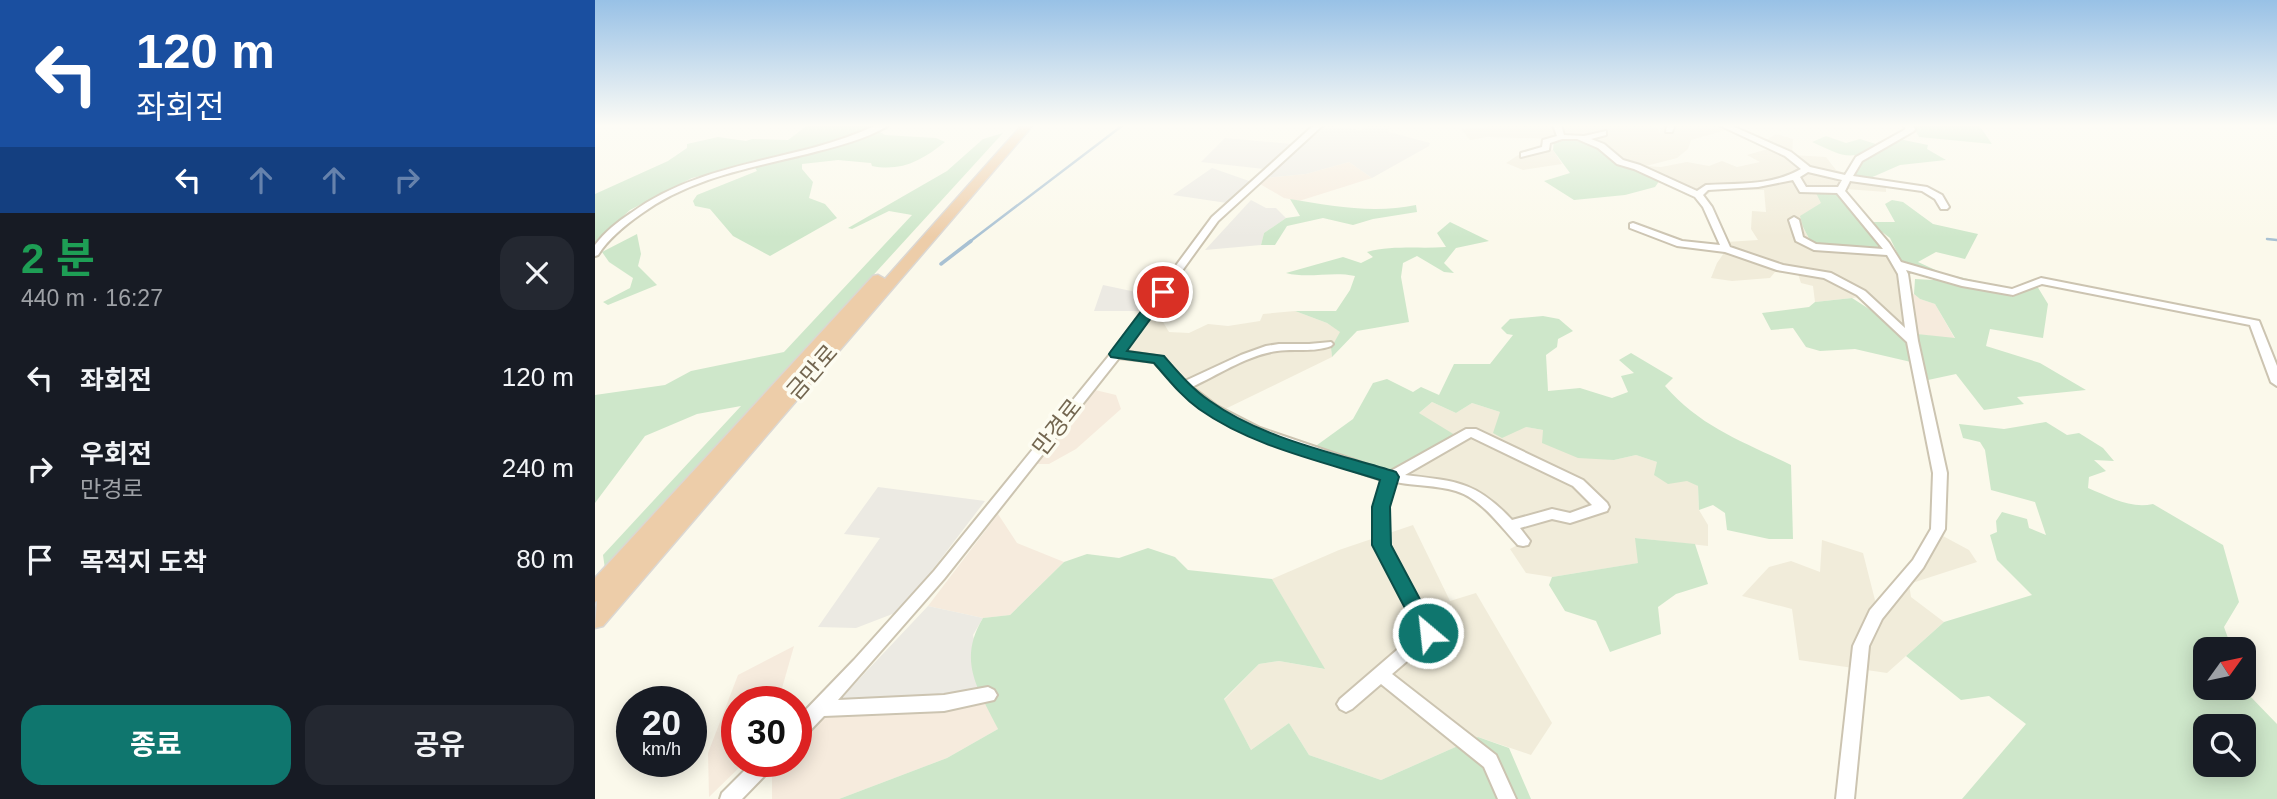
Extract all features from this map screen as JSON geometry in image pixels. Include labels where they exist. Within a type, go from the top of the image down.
[{"type":"highway","name":"금만로","points":[[595,593],[982,162]]},
{"type":"highway","name":"금만로","points":[[595,619],[995,162]]},
{"type":"street","points":[[595,253],[601,242],[643,205],[672,188],[700,177],[765,162]]},
{"type":"street","name":"만경로","points":[[812,718],[939,575],[1117,354],[1215,219],[1278,162]]},
{"type":"street","points":[[1621,162],[1698,195],[1707,207],[1726,249]]},
{"type":"street","points":[[1798,162],[1807,169],[1844,184],[1853,210],[1894,258],[1903,274],[1912,341],[1940,473],[1938,529],[1918,564],[1875,615],[1861,646],[1845,799]]},
{"type":"street","points":[[1844,184],[1857,162]]},
{"type":"street","points":[[1698,195],[1706,188],[1775,184],[1795,177],[1807,169]]},
{"type":"street","points":[[1795,177],[1803,190],[1844,184],[1924,189],[1939,197],[1944,207]]},
{"type":"street","points":[[1794,220],[1799,239],[1814,247],[1894,258],[1962,283],[2013,292],[2041,281],[2255,323],[2277,382]]},
{"type":"street","points":[[1633,226],[1680,244],[1726,249],[1781,268],[1827,275],[1861,293],[1912,341]]},
{"type":"street","points":[[1183,387],[1277,347],[1297,350],[1327,344]]},
{"type":"street","points":[[1117,354],[1158,359],[1203,405],[1233,423],[1290,445],[1390,477],[1466,489],[1491,505],[1523,541]]},
{"type":"street","points":[[1346,704],[1428,633],[1382,545],[1381,507],[1390,477],[1471,432],[1578,483],[1602,507],[1570,518],[1552,514],[1509,526]]},
{"type":"street","points":[[1380,674],[1490,761],[1507,799]]},
{"type":"street","points":[[822,708],[944,703],[988,695]]},
{"type":"street","points":[[729,799],[751,777]]},
{"type":"shaded area","points":[[1204,162],[1272,162],[1264,169]]},
{"type":"shaded area","points":[[1284,162],[1348,162],[1306,174],[1266,178]]},
{"type":"shaded area","points":[[1349,162],[1372,178],[1299,201],[1284,198],[1260,184],[1266,178],[1306,174]]},
{"type":"shaded area","points":[[1349,162],[1400,162],[1372,178]]},
{"type":"shaded area","points":[[1561,162],[1562,164],[1523,170],[1506,163]]},
{"type":"shaded area","points":[[1630,162],[1660,162],[1646,166],[1661,167],[1686,162],[1709,166],[1725,162],[1737,167],[1759,162],[1830,162],[1836,170],[1886,181],[1886,192],[1846,189],[1817,194],[1822,203],[1803,227],[1812,244],[1882,248],[1903,287],[1907,325],[1895,321],[1861,297],[1815,302],[1813,286],[1801,283],[1798,274],[1775,272],[1770,278],[1732,281],[1711,278],[1726,250],[1726,242],[1758,240],[1751,229],[1752,211],[1766,212],[1764,190],[1713,190],[1705,196]]},
{"type":"shaded area","points":[[1212,168],[1252,182],[1227,203],[1173,195]]},
{"type":"shaded area","points":[[1251,200],[1266,208],[1276,208],[1286,218],[1264,233],[1261,245],[1205,250]]},
{"type":"shaded area","points":[[1103,285],[1150,295],[1142,311],[1094,311]]},
{"type":"shaded area","points":[[1909,294],[1935,304],[1955,339],[1914,334]]},
{"type":"shaded area","points":[[1295,311],[1327,323],[1341,332],[1331,348],[1332,357],[1221,411],[1181,380],[1156,355],[1122,352],[1157,312],[1169,332],[1189,333],[1208,324],[1228,326],[1260,321],[1263,314]]},
{"type":"shaded area","points":[[1091,389],[1116,395],[1121,409],[1076,449],[1049,464],[1036,464]]},
{"type":"shaded area","points":[[1432,402],[1456,413],[1472,403],[1500,412],[1526,427],[1543,430],[1614,460],[1636,455],[1657,462],[1698,486],[1699,510],[1708,525],[1708,546],[1636,538],[1639,563],[1552,577],[1526,573],[1510,549],[1529,539],[1496,505],[1468,486],[1402,475],[1454,436],[1418,414]]},
{"type":"shaded area","points":[[878,487],[985,501],[914,594],[895,613],[856,628],[818,627],[880,538],[844,534]]},
{"type":"shaded area","points":[[998,514],[1017,543],[1064,562],[1010,615],[983,618],[928,606]]},
{"type":"shaded area","points":[[1413,525],[1450,601],[1476,593],[1552,723],[1531,755],[1478,737],[1381,780],[1309,755],[1289,723],[1251,750],[1224,700],[1259,664],[1279,661],[1324,669],[1272,579],[1339,550]]},
{"type":"shaded area","points":[[1943,536],[1969,550],[1977,562],[1909,584]]},
{"type":"shaded area","points":[[1822,540],[1863,553],[1876,604],[1909,584],[1911,597],[1944,622],[1887,673],[1799,660],[1792,609],[1742,596],[1769,567],[1791,561],[1820,572]]},
{"type":"shaded area","points":[[928,606],[983,618],[973,635],[986,701],[829,711]]},
{"type":"shaded area","points":[[794,646],[783,686],[734,686],[738,675]]},
{"type":"shaded area","points":[[986,701],[998,729],[947,758],[839,799],[772,799],[772,777],[812,777],[812,730],[829,711]]},
{"type":"shaded area","points":[[721,719],[721,777],[730,777],[709,797],[708,753]]},
{"type":"green space","points":[[665,162],[757,162],[692,178],[630,210],[595,242],[595,194]]},
{"type":"green space","points":[[769,162],[817,162],[802,164],[802,169],[813,182],[809,198],[825,204],[837,218],[770,256],[733,236],[710,209],[695,206],[693,201],[697,195],[757,171],[754,166]]},
{"type":"green space","points":[[863,162],[913,162],[893,167],[872,166],[871,163]]},
{"type":"green space","points":[[957,162],[976,162],[605,569],[603,555],[741,406],[697,414],[645,436],[595,503],[595,395],[665,385],[691,371],[784,352],[912,215],[889,211],[852,229],[848,228],[947,171]]},
{"type":"green space","points":[[1562,162],[1628,162],[1660,180],[1655,187],[1625,195],[1574,200],[1544,181],[1570,173]]},
{"type":"green space","points":[[1862,162],[1925,162],[1900,165],[1868,179],[1854,176]]},
{"type":"green space","points":[[1836,192],[1882,248],[1812,244],[1800,216],[1821,203],[1816,193]]},
{"type":"green space","points":[[1290,199],[1368,209],[1416,205],[1417,212],[1353,225],[1323,218],[1287,226],[1275,245],[1261,245],[1264,233],[1286,218],[1300,216]]},
{"type":"green space","points":[[1892,200],[1903,202],[1933,224],[1978,234],[1965,259],[1936,252],[1918,262],[1942,273],[2003,287],[2012,297],[2037,286],[2048,304],[2043,338],[1990,329],[1986,346],[2040,363],[2086,390],[2017,397],[2024,404],[1984,410],[1956,374],[1928,380],[1917,334],[1955,338],[1935,304],[1914,294],[1915,279],[1933,280],[1939,275],[1902,263],[1890,238],[1869,222],[1895,222],[1885,204]]},
{"type":"green space","points":[[1450,222],[1489,241],[1456,248],[1444,263],[1454,273],[1444,272],[1417,256],[1403,263],[1401,277],[1409,322],[1357,331],[1332,357],[1331,348],[1340,332],[1327,323],[1295,311],[1336,311],[1350,290],[1355,276],[1286,273],[1343,257],[1361,263],[1373,257],[1367,252],[1377,250],[1446,247],[1437,233]]},
{"type":"green space","points":[[637,234],[641,254],[638,266],[657,285],[608,305],[603,302],[630,288],[633,278],[609,262],[602,252]]},
{"type":"green space","points":[[1852,298],[1877,314],[1902,324],[1911,362],[1855,349],[1820,351],[1806,347],[1793,328],[1771,330],[1762,313],[1809,307],[1815,302]]},
{"type":"green space","points":[[1543,316],[1559,319],[1573,331],[1558,339],[1557,347],[1546,355],[1548,391],[1580,388],[1612,398],[1628,392],[1621,376],[1634,373],[1619,360],[1631,353],[1673,378],[1665,386],[1693,413],[1739,441],[1791,465],[1793,539],[1769,539],[1727,530],[1725,513],[1713,505],[1699,510],[1698,486],[1687,481],[1668,484],[1654,475],[1657,462],[1636,455],[1614,460],[1578,458],[1542,443],[1543,430],[1526,427],[1502,438],[1493,433],[1500,412],[1472,403],[1456,413],[1432,402],[1419,413],[1455,435],[1395,471],[1313,448],[1353,419],[1373,383],[1387,379],[1413,392],[1421,387],[1439,395],[1454,364],[1490,364],[1513,335],[1507,334],[1501,328],[1510,319]]},
{"type":"green space","points":[[2046,422],[2067,435],[2079,433],[2103,448],[2114,461],[2094,460],[2106,471],[2089,477],[2088,488],[2128,504],[2153,504],[2223,545],[2239,602],[2224,627],[2228,637],[2193,637],[2193,700],[2254,700],[2277,724],[2277,799],[1962,799],[2026,724],[1989,696],[1961,700],[1906,656],[1944,622],[2032,595],[1997,560],[1990,535],[1997,532],[1996,521],[2002,512],[2027,519],[2029,528],[2046,535],[2035,502],[1991,490],[1985,450],[1980,442],[1963,438],[1959,424],[2004,429]]},
{"type":"green space","points":[[1635,538],[1695,544],[1708,584],[1676,594],[1658,607],[1661,634],[1610,652],[1596,621],[1565,611],[1549,585],[1552,577],[1638,563]]},
{"type":"green space","points":[[1148,548],[1175,557],[1188,570],[1272,579],[1325,669],[1279,661],[1259,664],[1224,699],[1251,750],[1289,723],[1309,755],[1381,780],[1478,737],[1509,748],[1531,799],[839,799],[947,758],[998,729],[978,688],[971,661],[975,633],[983,618],[1010,615],[1064,562],[1087,554],[1119,558]]},
{"type":"waterway","points":[[968,243],[1074,162]]},
{"type":"waterway","points":[[2267,239],[2277,240]]},
{"type":"waterway","points":[[941,264],[971,241]]},
{"type":"route","points":[[1163,292],[1117,354],[1158,359],[1173,379],[1203,405],[1233,423],[1290,445],[1390,477],[1381,507],[1382,545],[1428,633]]}]
